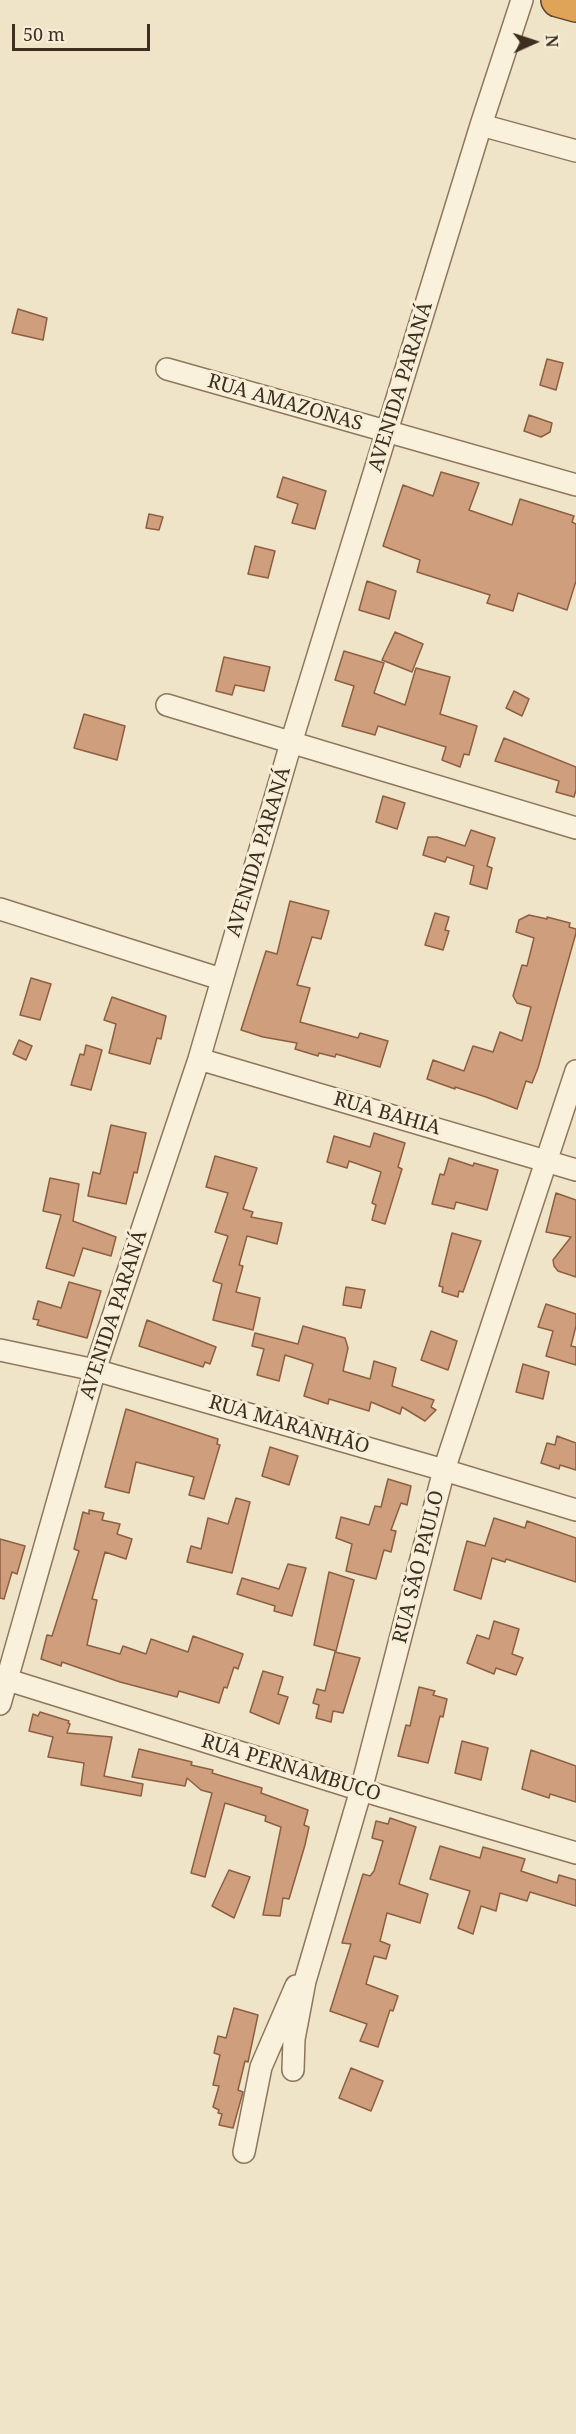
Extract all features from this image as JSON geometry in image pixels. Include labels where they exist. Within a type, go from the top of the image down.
[{"type":"highway","points":[[558,0],[576,4]]},
{"type":"street","name":"AVENIDA PARANÁ","points":[[0,1704],[95,1370],[198,1059],[291,743],[522,0]]},
{"type":"street","points":[[482,125],[576,151]]},
{"type":"street","name":"RUA AMAZONAS","points":[[167,369],[576,485]]},
{"type":"street","points":[[167,705],[576,828]]},
{"type":"street","points":[[0,909],[221,979]]},
{"type":"street","name":"RUA BAHIA","points":[[198,1059],[576,1170]]},
{"type":"street","name":"RUA SÃO PAULO","points":[[293,2070],[294,2039],[305,1982],[361,1790],[444,1470],[576,1071]]},
{"type":"street","name":"RUA MARANHÃO","points":[[0,1350],[95,1370],[576,1510]]},
{"type":"street","name":"RUA PERNAMBUCO","points":[[8,1680],[361,1790],[576,1853]]},
{"type":"street","points":[[244,2152],[261,2067],[321,1928]]},
{"type":"building","points":[[18,309],[47,318],[43,340],[12,333]]},
{"type":"building","points":[[547,359],[563,363],[556,390],[540,385]]},
{"type":"building","points":[[529,415],[552,423],[550,432],[541,437],[524,431]]},
{"type":"building","points":[[441,472],[479,483],[469,510],[512,525],[520,499],[574,516],[572,522],[576,524],[576,581],[567,610],[518,593],[513,611],[487,603],[490,595],[417,572],[420,560],[383,546],[403,485],[433,496]]},
{"type":"building","points":[[283,477],[326,491],[315,529],[292,523],[298,504],[277,497]]},
{"type":"building","points":[[149,514],[163,517],[159,530],[146,528]]},
{"type":"building","points":[[255,546],[275,551],[268,578],[248,574]]},
{"type":"building","points":[[367,581],[396,591],[389,619],[359,610]]},
{"type":"building","points":[[395,632],[423,644],[412,672],[382,660]]},
{"type":"building","points":[[344,651],[384,663],[374,693],[405,705],[416,668],[450,677],[440,714],[477,726],[469,755],[464,754],[460,767],[442,760],[446,747],[378,726],[375,735],[342,726],[354,686],[335,680]]},
{"type":"building","points":[[224,657],[270,667],[264,691],[235,685],[232,695],[216,691]]},
{"type":"building","points":[[514,691],[529,699],[522,716],[506,708]]},
{"type":"building","points":[[84,714],[125,726],[117,760],[74,748]]},
{"type":"building","points":[[504,738],[576,767],[574,797],[556,792],[559,781],[495,761]]},
{"type":"building","points":[[383,796],[405,803],[397,829],[376,822]]},
{"type":"building","points":[[471,830],[495,838],[487,866],[492,868],[487,889],[470,884],[474,866],[447,857],[445,862],[423,855],[428,837],[437,837],[465,846]]},
{"type":"building","points":[[290,901],[329,911],[321,939],[312,937],[297,985],[310,988],[300,1022],[358,1038],[360,1033],[388,1041],[380,1067],[336,1054],[335,1057],[319,1053],[318,1056],[295,1049],[297,1043],[263,1037],[241,1030],[266,951],[277,954]]},
{"type":"building","points":[[435,913],[449,917],[445,930],[449,931],[443,950],[425,945]]},
{"type":"building","points":[[529,915],[570,923],[569,927],[576,929],[576,933],[538,1068],[532,1083],[526,1081],[517,1109],[427,1079],[433,1060],[464,1071],[473,1046],[493,1052],[500,1032],[522,1041],[531,1007],[517,1003],[513,996],[522,965],[527,966],[534,938],[516,932],[519,920]]},
{"type":"building","points":[[31,978],[51,984],[40,1020],[20,1015]]},
{"type":"building","points":[[112,997],[166,1016],[161,1039],[157,1038],[150,1064],[109,1053],[116,1024],[104,1020]]},
{"type":"building","points":[[19,1040],[32,1046],[26,1060],[13,1054]]},
{"type":"building","points":[[86,1045],[102,1050],[91,1090],[71,1085],[80,1054],[84,1055]]},
{"type":"building","points":[[111,1125],[146,1133],[137,1173],[134,1172],[126,1204],[88,1196],[93,1172],[100,1174]]},
{"type":"building","points":[[374,1133],[405,1143],[398,1167],[402,1169],[385,1224],[372,1220],[376,1205],[372,1203],[381,1172],[349,1161],[347,1168],[327,1162],[334,1136],[370,1147]]},
{"type":"building","points":[[215,1156],[257,1168],[243,1209],[253,1212],[251,1217],[282,1223],[277,1244],[247,1236],[239,1265],[243,1266],[236,1292],[260,1298],[253,1330],[213,1320],[222,1284],[213,1281],[228,1236],[215,1232],[228,1193],[206,1187]]},
{"type":"building","points":[[449,1158],[473,1166],[474,1163],[498,1170],[487,1210],[456,1202],[454,1209],[432,1204],[440,1174],[444,1175]]},
{"type":"building","points":[[50,1178],[79,1184],[73,1221],[116,1237],[111,1256],[83,1248],[74,1276],[46,1268],[61,1215],[43,1211]]},
{"type":"building","points":[[556,1193],[576,1200],[576,1277],[558,1271],[554,1266],[553,1260],[571,1237],[546,1232]]},
{"type":"building","points":[[452,1233],[481,1241],[463,1292],[459,1291],[458,1297],[442,1292],[443,1287],[439,1286]]},
{"type":"building","points":[[69,1282],[101,1291],[87,1338],[37,1325],[39,1320],[33,1319],[38,1301],[61,1308]]},
{"type":"building","points":[[346,1287],[365,1290],[361,1308],[343,1305]]},
{"type":"building","points":[[546,1304],[576,1314],[576,1326],[571,1346],[576,1347],[576,1365],[546,1356],[553,1331],[538,1327]]},
{"type":"building","points":[[147,1320],[216,1347],[210,1364],[205,1362],[203,1367],[139,1346]]},
{"type":"building","points":[[303,1326],[345,1338],[348,1348],[343,1371],[370,1379],[374,1361],[396,1368],[392,1386],[434,1400],[431,1407],[436,1410],[425,1421],[402,1407],[400,1414],[371,1402],[369,1411],[329,1399],[328,1404],[304,1396],[313,1364],[285,1355],[279,1381],[257,1375],[264,1349],[252,1346],[255,1333],[298,1344]]},
{"type":"building","points":[[431,1331],[457,1341],[448,1370],[421,1360]]},
{"type":"building","points":[[523,1364],[549,1372],[543,1399],[516,1392]]},
{"type":"building","points":[[126,1409],[218,1439],[217,1444],[220,1445],[204,1499],[189,1495],[194,1477],[136,1462],[129,1493],[105,1487]]},
{"type":"building","points":[[557,1436],[576,1443],[576,1470],[560,1465],[559,1469],[541,1463],[547,1443],[555,1445]]},
{"type":"building","points":[[270,1447],[298,1456],[289,1485],[262,1476]]},
{"type":"building","points":[[388,1479],[411,1486],[407,1505],[401,1503],[391,1530],[396,1531],[391,1552],[384,1550],[376,1579],[346,1571],[352,1544],[336,1538],[341,1517],[369,1525],[375,1506],[381,1507]]},
{"type":"building","points":[[236,1498],[250,1502],[232,1573],[187,1562],[191,1546],[201,1549],[208,1518],[228,1524]]},
{"type":"building","points":[[89,1510],[104,1513],[102,1520],[120,1524],[117,1534],[132,1539],[126,1559],[105,1552],[92,1599],[97,1600],[87,1645],[120,1654],[123,1646],[146,1654],[151,1639],[188,1652],[193,1636],[243,1654],[238,1669],[234,1667],[227,1688],[224,1687],[219,1703],[179,1691],[177,1697],[120,1682],[62,1662],[61,1666],[41,1659],[47,1635],[52,1636],[79,1551],[74,1549],[83,1512],[89,1514]]},
{"type":"building","points":[[494,1518],[525,1528],[527,1521],[576,1538],[576,1582],[506,1559],[505,1562],[492,1558],[481,1599],[454,1590],[467,1541],[485,1546]]},
{"type":"building","points":[[0,1539],[25,1546],[17,1574],[12,1572],[4,1599],[0,1598]]},
{"type":"building","points":[[288,1564],[306,1568],[292,1616],[274,1611],[275,1606],[237,1594],[242,1578],[279,1589]]},
{"type":"building","points":[[329,1572],[354,1580],[336,1651],[314,1645]]},
{"type":"building","points":[[494,1621],[519,1629],[512,1654],[523,1658],[516,1675],[496,1668],[494,1674],[467,1663],[477,1635],[489,1639]]},
{"type":"building","points":[[335,1652],[360,1658],[343,1713],[333,1711],[331,1722],[316,1718],[319,1705],[313,1703],[317,1689],[325,1691]]},
{"type":"building","points":[[263,1671],[283,1677],[278,1694],[288,1697],[279,1724],[250,1712]]},
{"type":"building","points":[[419,1687],[435,1691],[433,1695],[447,1699],[443,1717],[440,1716],[428,1763],[398,1756],[406,1725],[410,1726]]},
{"type":"building","points":[[40,1712],[69,1721],[67,1733],[112,1737],[104,1776],[143,1784],[141,1796],[81,1785],[84,1763],[48,1757],[53,1737],[29,1731],[33,1714],[38,1716]]},
{"type":"building","points":[[462,1741],[488,1748],[481,1780],[455,1773]]},
{"type":"building","points":[[139,1749],[192,1762],[191,1765],[213,1770],[212,1773],[262,1788],[261,1793],[308,1810],[304,1825],[309,1827],[305,1845],[289,1899],[283,1898],[280,1916],[263,1915],[281,1827],[265,1821],[266,1816],[225,1803],[205,1877],[191,1873],[212,1793],[201,1790],[187,1778],[185,1786],[132,1777]]},
{"type":"building","points":[[531,1750],[576,1766],[576,1802],[550,1794],[549,1798],[522,1789]]},
{"type":"building","points":[[390,1818],[416,1827],[399,1884],[428,1894],[420,1923],[387,1913],[380,1941],[390,1945],[386,1959],[374,1956],[366,1984],[398,1996],[393,2011],[390,2010],[378,2047],[360,2041],[367,2024],[330,2011],[351,1944],[342,1943],[363,1874],[370,1876],[374,1871],[383,1841],[372,1838],[376,1821],[388,1824]]},
{"type":"building","points":[[440,1846],[480,1858],[483,1847],[525,1859],[521,1871],[557,1883],[559,1875],[576,1880],[576,1906],[530,1892],[527,1901],[500,1893],[496,1911],[481,1906],[473,1934],[458,1928],[470,1891],[430,1879]]},
{"type":"building","points":[[229,1870],[250,1877],[234,1918],[212,1906]]},
{"type":"building","points":[[234,2008],[258,2015],[248,2062],[245,2061],[238,2090],[243,2092],[233,2128],[219,2125],[222,2114],[213,2107],[219,2086],[213,2085],[220,2055],[214,2053],[218,2036],[226,2038]]},
{"type":"building","points":[[351,2068],[383,2081],[371,2111],[339,2098]]}]
